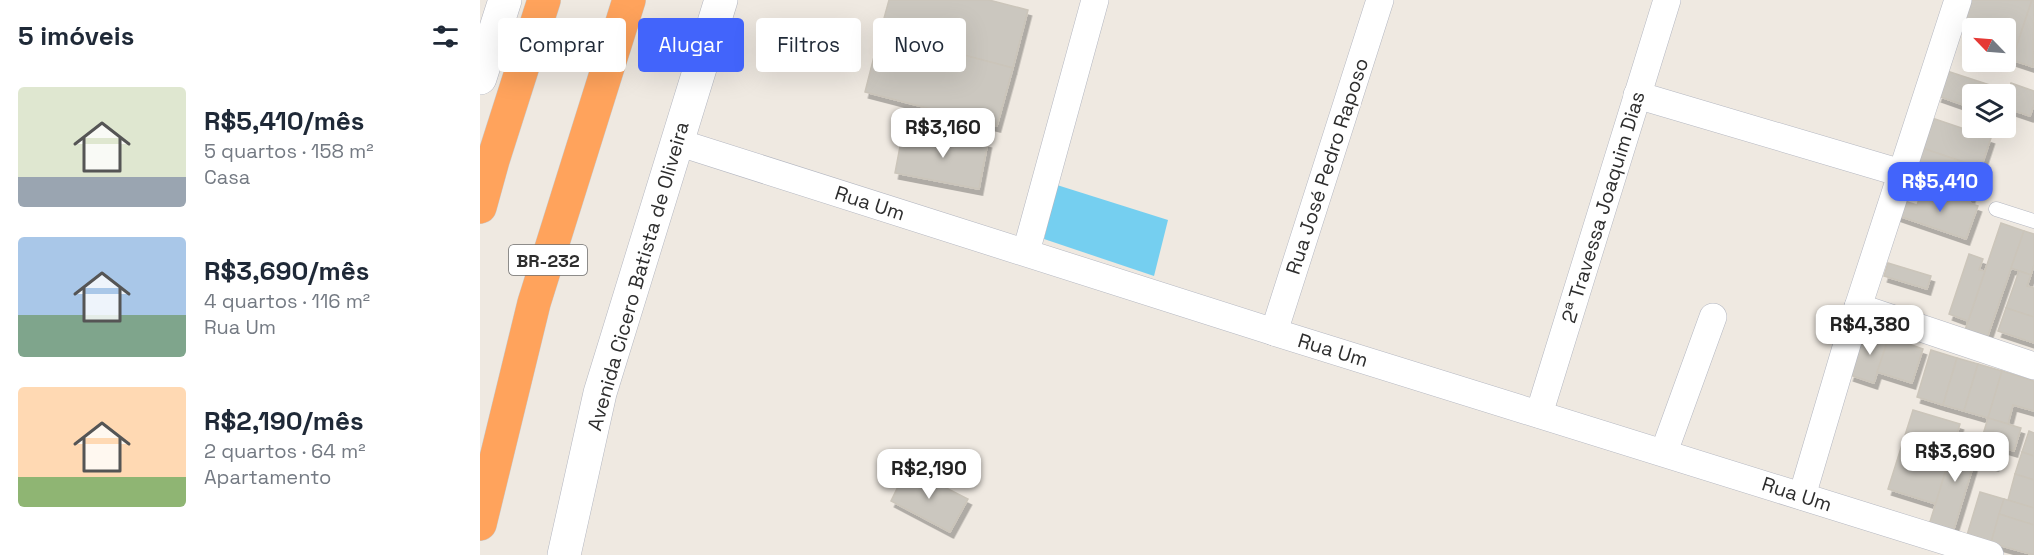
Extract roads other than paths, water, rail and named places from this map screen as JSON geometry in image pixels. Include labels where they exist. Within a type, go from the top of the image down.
[{"type":"highway","points":[[480,207],[544,0]]},
{"type":"highway","name":"BR-232","points":[[480,524],[534,303],[629,0]]},
{"type":"main road","points":[[480,78],[505,0]]},
{"type":"main road","name":"Avenida Cicero Batista de Oliveira","points":[[564,555],[600,393],[721,0]]},
{"type":"street","points":[[1026,252],[1095,0]]},
{"type":"street","name":"Rua José Pedro Raposo","points":[[1274,332],[1380,0]]},
{"type":"street","name":"2ª Travessa Joaquim Dias","points":[[1539,414],[1667,0]]},
{"type":"street","points":[[1802,496],[1858,306],[1901,174],[1950,2]]},
{"type":"street","points":[[1636,96],[1901,174]]},
{"type":"street","name":"Rua Um","points":[[677,142],[1274,332],[1990,555]]},
{"type":"street","points":[[1858,306],[2034,366]]},
{"type":"street","points":[[1664,452],[1713,317]]},
{"type":"lane","points":[[1996,209],[2034,221]]},
{"type":"water","points":[[1057,185],[1168,220],[1154,276],[1044,239]]}]
